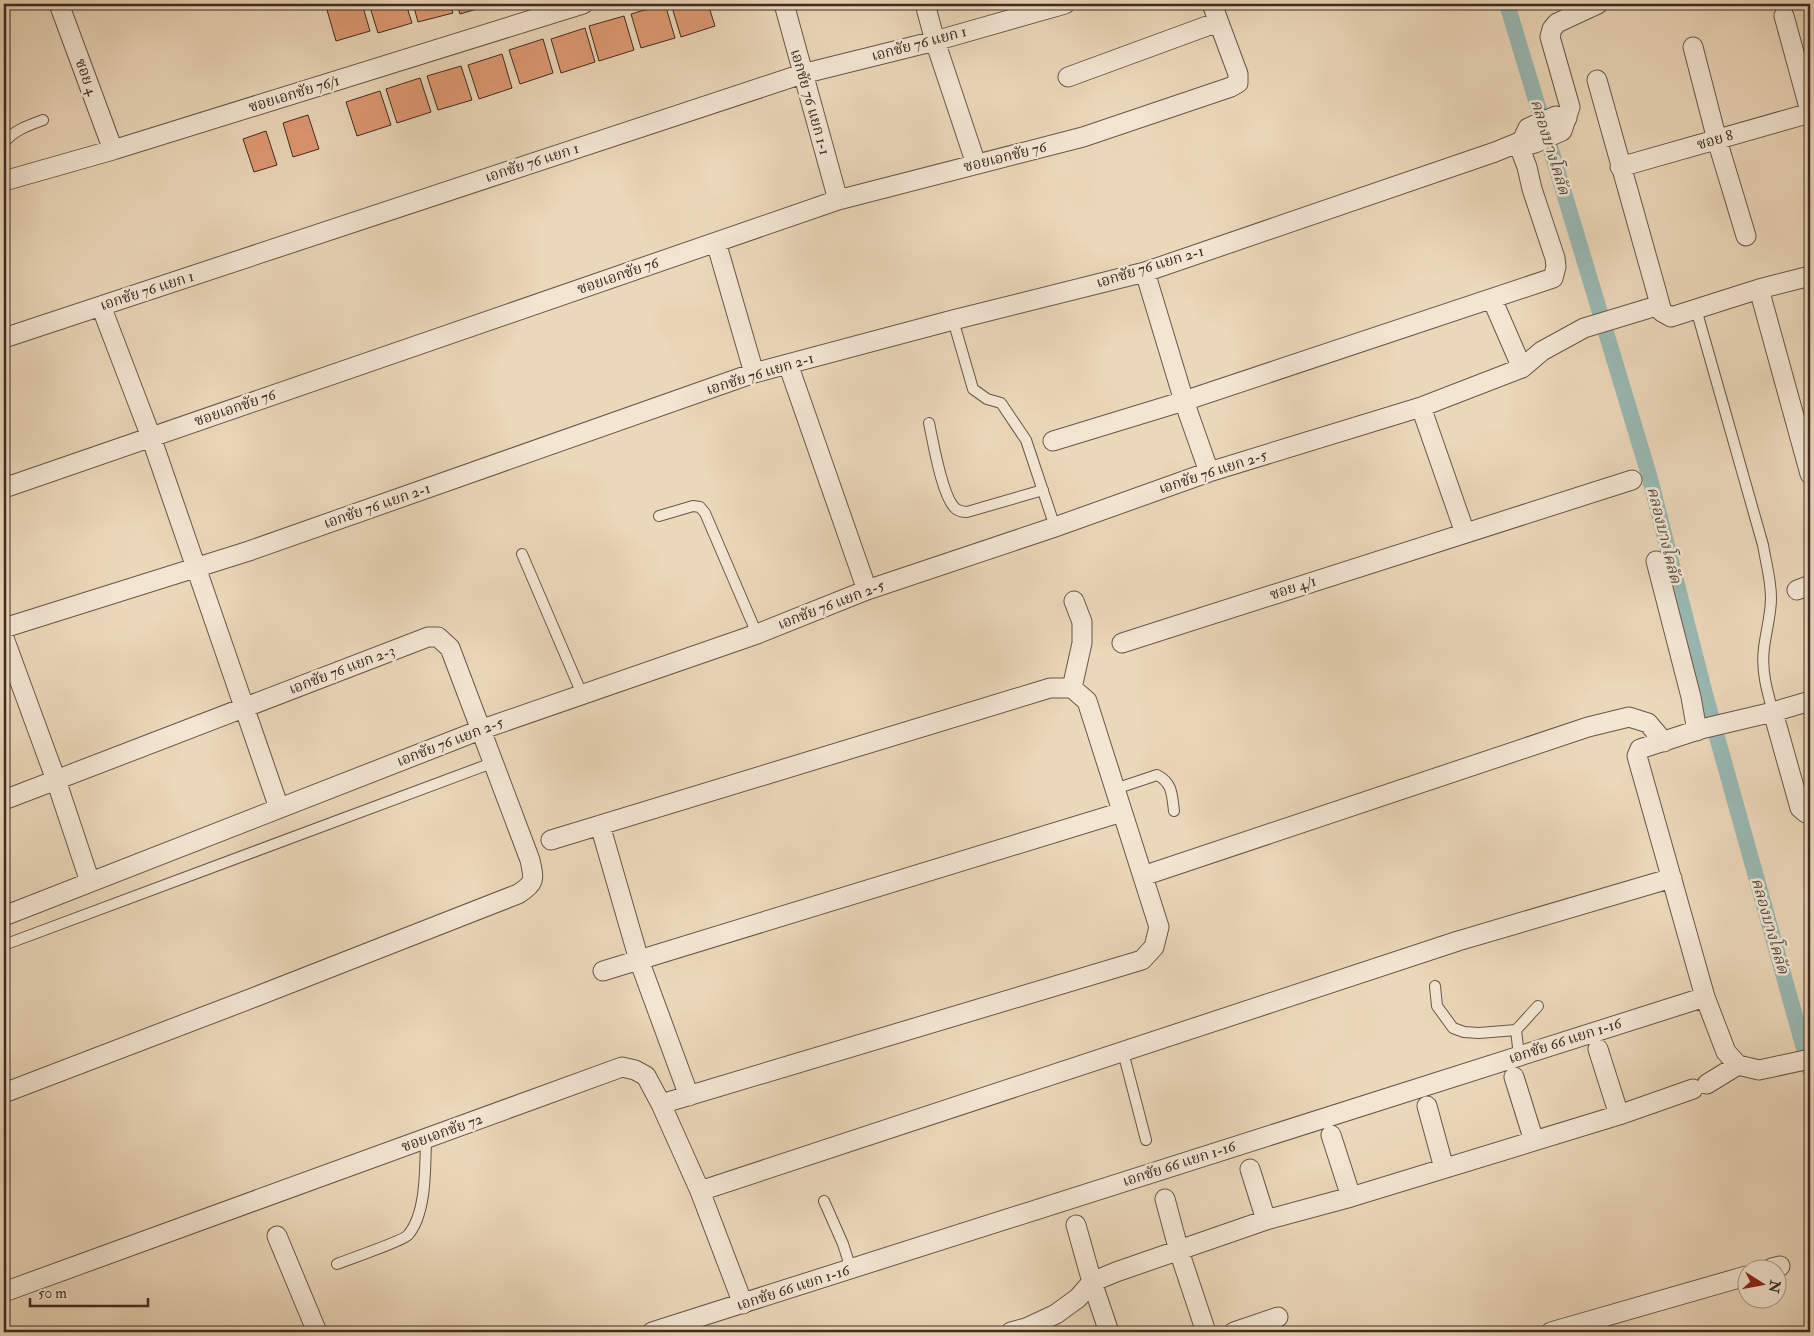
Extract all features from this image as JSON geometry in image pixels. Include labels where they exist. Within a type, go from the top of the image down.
[{"type":"street","name":"ซอย 4","points":[[59,4],[113,150]]},
{"type":"street","name":"ซอยเอกชัย 76/1","points":[[4,180],[113,150],[583,4]]},
{"type":"street","name":"เอกชัย 76 แยก 1-1","points":[[784,4],[838,200]]},
{"type":"street","points":[[925,4],[935,41],[976,164]]},
{"type":"street","name":"เอกชัย 76 แยก 1","points":[[4,338],[802,74],[935,41],[1065,4]]},
{"type":"street","points":[[1068,77],[1218,22],[1212,4]]},
{"type":"street","name":"เอกชัย 76 แยก 2-1","points":[[4,628],[196,569],[754,373],[953,320],[1145,272],[1478,158],[1562,122],[1570,113],[1570,102],[1550,37],[1552,29],[1557,23],[1598,4]]},
{"type":"street","points":[[1784,16],[1810,112]]},
{"type":"street","name":"ซอยเอกชัย 76","points":[[4,488],[838,200],[1083,137],[1222,90],[1238,83],[1238,74],[1218,22]]},
{"type":"street","points":[[1693,47],[1717,140],[1746,236]]},
{"type":"street","points":[[1597,80],[1662,312],[1671,317],[1759,289],[1810,276]]},
{"type":"street","name":"ซอย 8","points":[[1620,167],[1810,112]]},
{"type":"street","points":[[1053,441],[1184,401],[1552,278],[1556,266],[1526,139]]},
{"type":"street","points":[[716,242],[754,373]]},
{"type":"street","points":[[1145,272],[1184,401],[1209,472]]},
{"type":"street","points":[[1759,289],[1810,474]]},
{"type":"street","points":[[1492,299],[1522,368]]},
{"type":"street","name":"เอกชัย 76 แยก 2-5","points":[[4,916],[480,730],[757,634],[867,590],[1055,527],[1209,472],[1421,407],[1522,368],[1542,352],[1584,328],[1621,315],[1660,305]]},
{"type":"street","points":[[101,306],[151,437],[279,808]]},
{"type":"street","points":[[788,364],[867,590]]},
{"type":"street","points":[[1421,407],[1465,533]]},
{"type":"street","name":"ซอย 4/1","points":[[1122,643],[1632,480]]},
{"type":"street","points":[[1656,561],[1699,730]]},
{"type":"street","points":[[1072,688],[1082,642],[1082,622],[1074,601]]},
{"type":"street","name":"เอกชัย 76 แยก 2-3","points":[[4,800],[428,637],[438,637],[450,648],[530,860],[534,878],[529,887],[518,894],[246,1001],[4,1093]]},
{"type":"street","points":[[4,638],[56,780],[90,882]]},
{"type":"street","points":[[551,840],[1050,688],[1072,688],[1087,701],[1159,927],[1154,947],[1142,960],[661,1104]]},
{"type":"street","points":[[1806,1060],[1759,1070],[1738,1065],[1726,1052],[1705,997],[1637,756],[1640,750],[1699,730],[1810,701]]},
{"type":"street","points":[[1773,712],[1800,808],[1810,814]]},
{"type":"street","points":[[1143,876],[1588,727],[1629,716],[1648,723],[1664,742]]},
{"type":"street","points":[[603,971],[1122,812]]},
{"type":"street","points":[[600,825],[639,960],[688,1096]]},
{"type":"street","points":[[700,1191],[1458,941],[1672,878]]},
{"type":"street","name":"เอกชัย 66 แยก 1-16","points":[[652,1332],[1705,997]]},
{"type":"street","points":[[1598,1049],[1619,1115]]},
{"type":"street","points":[[1022,1331],[1056,1314],[1078,1298],[1092,1282],[1116,1272],[1266,1220],[1351,1197],[1619,1115],[1700,1086],[1738,1065]]},
{"type":"street","name":"ซอยเอกชัย 72","points":[[4,1292],[622,1067],[635,1070],[646,1076],[661,1104],[700,1191],[743,1304]]},
{"type":"street","points":[[1514,1077],[1534,1141]]},
{"type":"street","points":[[1427,1106],[1444,1168]]},
{"type":"street","points":[[1331,1135],[1351,1197]]},
{"type":"street","points":[[1250,1169],[1266,1220]]},
{"type":"street","points":[[1165,1199],[1178,1251],[1206,1332]]},
{"type":"street","points":[[1076,1226],[1109,1332]]},
{"type":"street","points":[[277,1236],[316,1332]]},
{"type":"street","points":[[1551,1332],[1736,1279]]},
{"type":"street","points":[[1234,1332],[1278,1317]]},
{"type":"lane","points":[[4,143],[8,138],[28,125],[43,120]]},
{"type":"lane","points":[[1696,309],[1769,576],[1771,599],[1764,649],[1764,671],[1773,712]]},
{"type":"lane","points":[[953,320],[973,389],[986,399],[1001,403],[1026,440],[1055,527]]},
{"type":"lane","points":[[929,423],[944,490],[956,509],[967,512],[1043,490]]},
{"type":"lane","points":[[659,516],[693,506],[700,507],[705,514],[757,634]]},
{"type":"lane","points":[[522,554],[582,694]]},
{"type":"lane","points":[[4,945],[492,763]]},
{"type":"lane","points":[[1115,789],[1157,775],[1164,779],[1172,791],[1174,811]]},
{"type":"lane","points":[[1434,986],[1438,1006],[1453,1028],[1479,1033],[1516,1030],[1538,1006]]},
{"type":"lane","points":[[1516,1030],[1519,1056]]},
{"type":"lane","points":[[1123,1052],[1146,1140]]},
{"type":"lane","points":[[337,1264],[407,1236],[418,1218],[424,1184],[426,1138]]},
{"type":"lane","points":[[824,1200],[843,1244],[851,1269]]},
{"type":"building","points":[[347,4],[362,4],[370,31],[336,41],[327,10]]},
{"type":"building","points":[[369,4],[406,4],[412,23],[378,33]]},
{"type":"building","points":[[413,4],[450,4],[453,13],[418,22]]},
{"type":"building","points":[[457,4],[494,4],[460,14]]},
{"type":"building","points":[[665,4],[675,38],[641,48],[631,14]]},
{"type":"building","points":[[671,4],[708,4],[715,26],[681,37]]},
{"type":"building","points":[[624,16],[634,50],[599,61],[589,26]]},
{"type":"building","points":[[585,28],[595,62],[561,73],[551,39]]},
{"type":"building","points":[[543,39],[553,73],[520,84],[509,50]]},
{"type":"building","points":[[502,54],[512,88],[479,99],[468,65]]},
{"type":"building","points":[[461,66],[472,100],[438,110],[427,76]]},
{"type":"building","points":[[420,78],[431,112],[397,123],[386,89]]},
{"type":"building","points":[[380,91],[391,125],[357,136],[346,102]]},
{"type":"building","points":[[308,115],[319,149],[293,157],[283,123]]},
{"type":"building","points":[[266,131],[277,165],[254,172],[243,139]]},
{"type":"waterway","name":"คลองบางโคลัด","points":[[1507,4],[1649,475],[1705,694],[1810,1070]]}]
